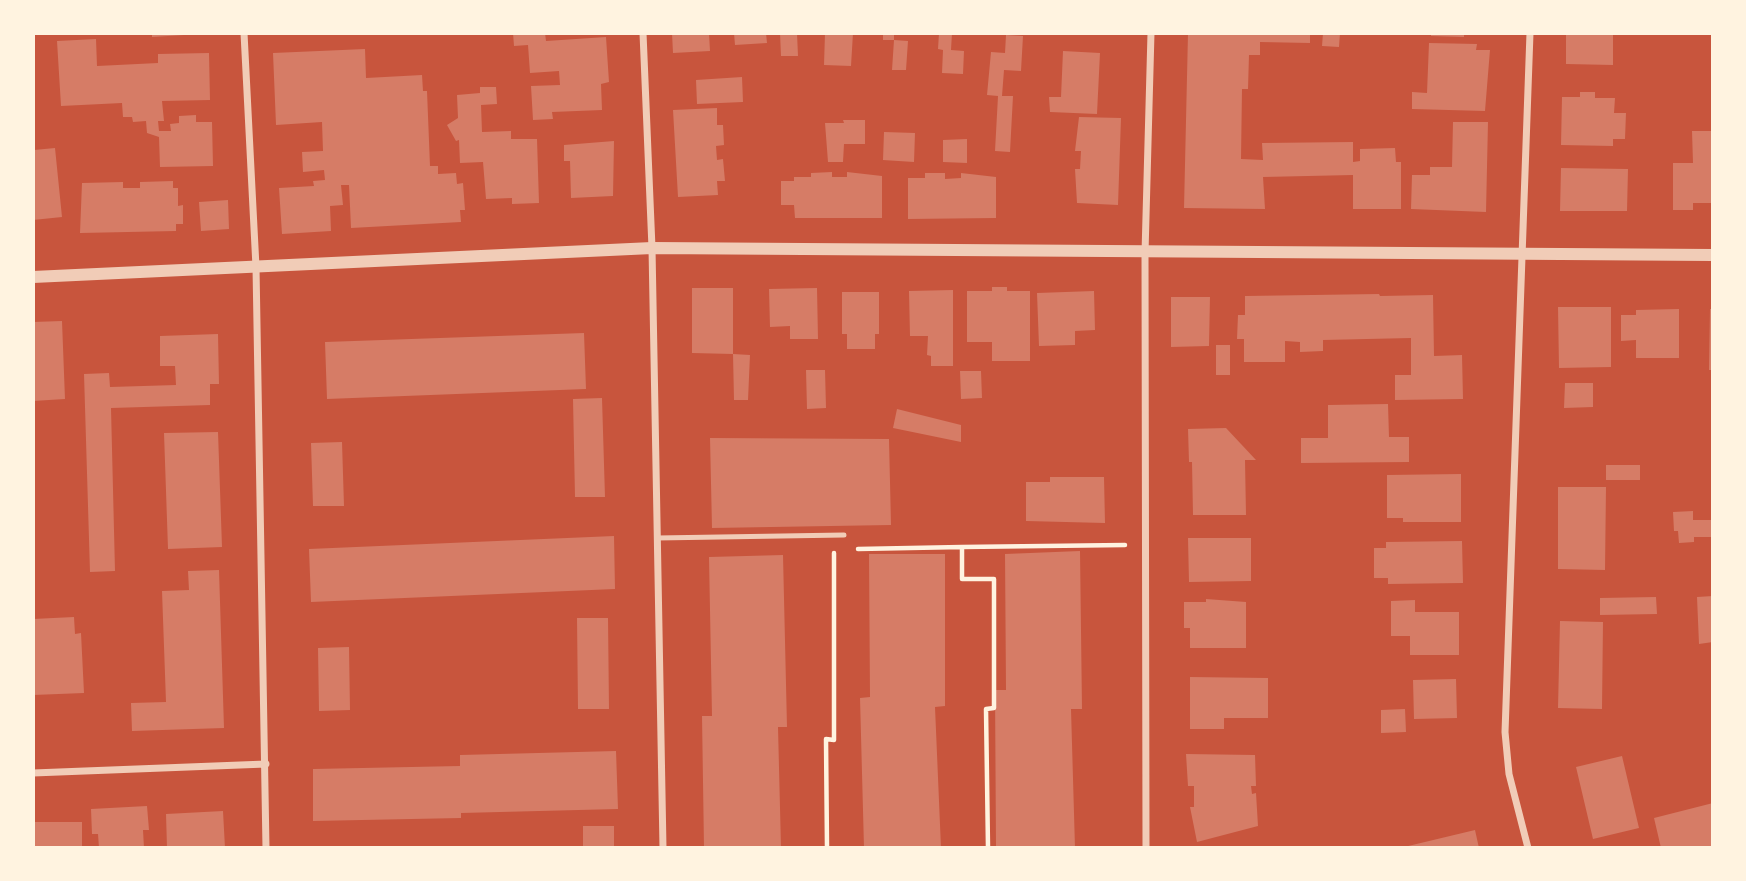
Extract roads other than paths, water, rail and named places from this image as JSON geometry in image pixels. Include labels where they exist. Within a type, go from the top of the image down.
[{"type":"street","points":[[244,33],[256,267],[266,848]]},
{"type":"street","points":[[643,33],[652,248],[663,848]]},
{"type":"street","points":[[1146,848],[1146,253],[1151,33]]},
{"type":"street","points":[[1528,848],[1509,774],[1504,732],[1530,33]]},
{"type":"street","points":[[33,277],[652,248],[1713,255]]},
{"type":"street","points":[[33,773],[265,764]]},
{"type":"lane","points":[[657,538],[844,535]]}]
